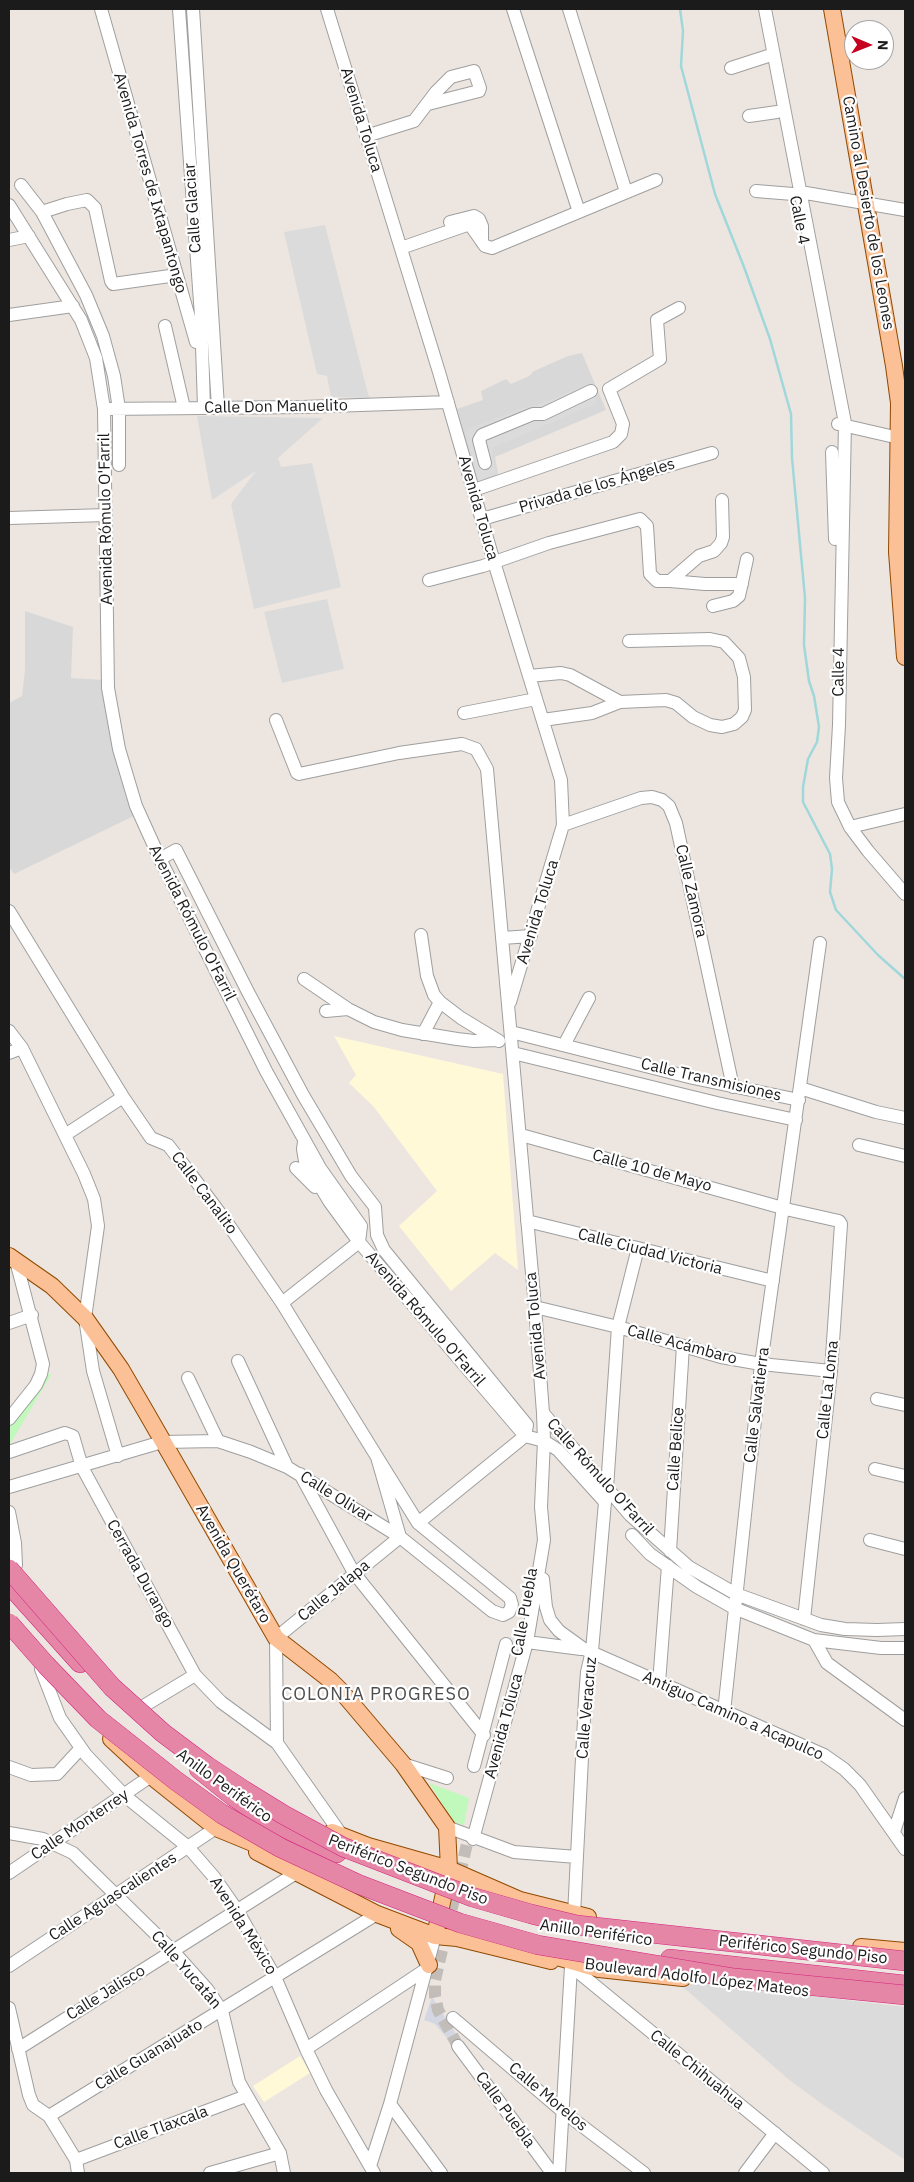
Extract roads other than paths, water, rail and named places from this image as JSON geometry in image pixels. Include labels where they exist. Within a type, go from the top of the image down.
[{"type":"highway","name":"Periférico Segundo Piso","points":[[11,1563],[112,1687],[163,1732],[207,1766],[245,1791],[284,1816],[343,1848],[472,1897],[578,1925],[901,1965]]},
{"type":"highway","name":"Anillo Periférico","points":[[9,1584],[114,1699],[234,1797],[268,1820],[337,1853],[421,1901]]},
{"type":"highway","name":"Anillo Periférico","points":[[9,1611],[47,1655],[121,1730],[188,1785],[256,1832],[333,1868],[466,1918],[546,1943],[596,1951],[905,1985]]},
{"type":"highway","name":"Periférico Segundo Piso","points":[[9,1623],[98,1719],[175,1780],[222,1814],[281,1848],[358,1884],[460,1923],[538,1945],[734,1978],[905,1995]]},
{"type":"highway","name":"Anillo Periférico","points":[[466,1918],[568,1932],[901,1965]]},
{"type":"highway","points":[[834,1944],[901,1965]]},
{"type":"highway","points":[[886,1999],[905,1995]]},
{"type":"main road","name":"Camino al Desierto de los Leones","points":[[832,9],[899,403],[897,552],[905,657]]},
{"type":"main road","name":"Avenida Querétaro","points":[[12,1258],[52,1286],[85,1318],[121,1369],[276,1638],[330,1680],[404,1764],[447,1828],[450,1870]]},
{"type":"main road","points":[[11,1563],[85,1648],[142,1707],[238,1781],[294,1815],[343,1837],[450,1870],[520,1900],[574,1915],[623,1923],[905,1951]]},
{"type":"main road","points":[[9,1633],[80,1711],[151,1776],[216,1828],[296,1873],[376,1914],[419,1943],[429,1966]]},
{"type":"main road","points":[[216,1828],[243,1838],[337,1882],[421,1901]]},
{"type":"main road","points":[[360,1905],[384,1910],[418,1922],[429,1914],[434,1901],[434,1877],[428,1863]]},
{"type":"main road","points":[[435,1936],[450,1870]]},
{"type":"main road","points":[[376,1914],[435,1936],[457,1938],[571,1966],[600,1969]]},
{"type":"main road","name":"Boulevard Adolfo López Mateos","points":[[466,1918],[600,1969],[905,2001]]},
{"type":"street","name":"Avenida Torres de Ixtapantongo","points":[[101,9],[201,356]]},
{"type":"street","name":"Calle Glaciar","points":[[180,9],[188,29],[218,407]]},
{"type":"street","name":"Calle Glaciar","points":[[193,9],[188,29],[204,408]]},
{"type":"street","name":"Avenida Toluca","points":[[327,9],[448,402],[492,557],[561,780],[564,825],[508,1009],[521,1135],[543,1413],[544,1441],[540,1507],[544,1540],[527,1642],[471,1835]]},
{"type":"street","points":[[512,9],[579,212]]},
{"type":"street","points":[[569,9],[626,192]]},
{"type":"street","name":"Calle 4","points":[[760,9],[777,112],[796,193],[844,427],[839,725],[836,778],[838,802],[850,827],[905,894]]},
{"type":"street","name":"Calle 4","points":[[765,9],[796,193]]},
{"type":"street","points":[[731,68],[768,56]]},
{"type":"street","points":[[366,136],[414,121],[428,104]]},
{"type":"street","points":[[749,116],[777,112]]},
{"type":"street","points":[[400,244],[474,216],[479,219],[482,226],[482,242],[487,248],[492,248],[656,180]]},
{"type":"street","points":[[21,185],[42,212],[86,295],[103,336],[114,376],[119,409],[119,464]]},
{"type":"street","points":[[756,191],[796,193],[905,210]]},
{"type":"street","points":[[42,212],[87,200],[95,208],[113,284],[177,275]]},
{"type":"street","points":[[9,205],[73,306],[9,315]]},
{"type":"street","points":[[9,240],[29,236]]},
{"type":"street","name":"Avenida Rómulo O'Farril","points":[[73,306],[88,334],[96,358],[104,409],[108,688],[112,720],[136,806],[160,859],[266,1070],[304,1141],[320,1168],[361,1226],[359,1242],[525,1436]]},
{"type":"street","points":[[474,490],[613,442],[620,434],[624,424],[609,389],[660,359],[657,320],[679,308]]},
{"type":"street","points":[[165,326],[184,408]]},
{"type":"street","points":[[485,463],[480,440],[482,435],[532,414],[543,414],[591,391]]},
{"type":"street","name":"Calle Don Manuelito","points":[[104,409],[312,407],[448,402]]},
{"type":"street","points":[[844,427],[899,438]]},
{"type":"street","points":[[832,452],[836,589],[840,598]]},
{"type":"street","name":"Privada de los Ángeles","points":[[482,519],[712,453]]},
{"type":"street","points":[[670,581],[699,556],[714,551],[721,543],[722,500]]},
{"type":"street","points":[[9,518],[106,515]]},
{"type":"street","points":[[429,580],[608,519]]},
{"type":"street","points":[[492,557],[640,519],[647,526],[650,574],[657,582],[742,584]]},
{"type":"street","points":[[897,552],[905,522]]},
{"type":"street","points":[[713,606],[733,601],[739,596],[747,559]]},
{"type":"street","points":[[543,720],[592,714],[620,702],[666,700],[676,703],[693,717],[710,725],[722,727],[734,724],[745,710],[746,692],[739,658],[724,642],[710,639],[629,641]]},
{"type":"street","points":[[529,676],[561,673],[620,702]]},
{"type":"street","points":[[464,713],[536,699]]},
{"type":"street","points":[[276,720],[299,774],[399,753],[462,744],[476,748],[487,769],[508,1009]]},
{"type":"street","name":"Calle Zamora","points":[[564,825],[640,798],[652,797],[662,800],[669,806],[676,823],[734,1087]]},
{"type":"street","points":[[850,827],[905,814]]},
{"type":"street","name":"Avenida Rómulo O'Farril","points":[[160,859],[176,850],[248,992],[338,1156],[364,1195],[375,1207],[377,1235],[384,1250],[527,1425],[525,1436]]},
{"type":"street","name":"Calle Canalito","points":[[9,911],[123,1097],[151,1138],[168,1145],[228,1224],[282,1303],[418,1523]]},
{"type":"street","points":[[421,935],[427,976],[434,995],[461,1018],[496,1040]]},
{"type":"street","points":[[502,938],[531,936]]},
{"type":"street","name":"Calle Salvatierra","points":[[724,1712],[761,1364],[820,943]]},
{"type":"street","points":[[304,979],[348,1009],[374,1022],[423,1034],[474,1041],[496,1040],[512,1043]]},
{"type":"street","points":[[564,1045],[589,998]]},
{"type":"street","points":[[423,1034],[440,1002]]},
{"type":"street","points":[[326,1011],[348,1009]]},
{"type":"street","points":[[9,1031],[22,1048],[94,1198],[98,1226],[85,1318],[93,1371],[118,1456]]},
{"type":"street","name":"Calle Transmisiones","points":[[512,1043],[564,1045],[734,1087],[799,1094],[905,1118]]},
{"type":"street","name":"Calle Transmisiones","points":[[512,1043],[732,1107],[796,1120]]},
{"type":"street","points":[[9,1053],[22,1048]]},
{"type":"street","points":[[64,1135],[123,1097]]},
{"type":"street","name":"Calle 10 de Mayo","points":[[521,1135],[782,1207]]},
{"type":"street","points":[[304,1141],[305,1161],[328,1201]]},
{"type":"street","points":[[859,1145],[905,1156]]},
{"type":"street","points":[[320,1168],[338,1156]]},
{"type":"street","points":[[282,1303],[359,1242],[328,1201],[296,1168]]},
{"type":"street","name":"Calle La Loma","points":[[782,1207],[839,1221],[842,1224],[830,1371],[804,1619]]},
{"type":"street","name":"Calle Ciudad Victoria","points":[[527,1221],[773,1281]]},
{"type":"street","points":[[607,1488],[618,1327],[638,1248]]},
{"type":"street","points":[[9,1419],[41,1374],[42,1356],[32,1316],[12,1258]]},
{"type":"street","name":"Calle Acámbaro","points":[[535,1307],[618,1327],[721,1357],[761,1364],[830,1371]]},
{"type":"street","points":[[9,1323],[32,1316]]},
{"type":"street","name":"Calle Belice","points":[[670,1551],[683,1346]]},
{"type":"street","points":[[238,1362],[287,1467]]},
{"type":"street","points":[[188,1378],[218,1441]]},
{"type":"street","points":[[877,1399],[905,1405]]},
{"type":"street","name":"Calle Rómulo O'Farril","points":[[543,1413],[630,1515],[690,1567],[736,1594],[821,1625],[845,1629],[905,1629]]},
{"type":"street","name":"Cerrada Durango","points":[[9,1452],[69,1434],[73,1436],[82,1467],[195,1675],[221,1702],[276,1743]]},
{"type":"street","points":[[418,1523],[525,1436],[544,1441]]},
{"type":"street","name":"Calle Olivar","points":[[9,1487],[162,1442],[218,1441],[251,1452],[300,1474],[400,1537],[492,1612],[503,1615],[509,1612],[512,1606],[510,1598],[418,1523]]},
{"type":"street","name":"Calle Rómulo O'Farril","points":[[544,1441],[566,1457],[605,1502]]},
{"type":"street","name":"Calle Canalito","points":[[377,1457],[400,1537]]},
{"type":"street","points":[[875,1469],[905,1476]]},
{"type":"street","points":[[300,1474],[354,1574],[484,1735]]},
{"type":"street","name":"Calle Veracruz","points":[[574,1915],[588,1650],[605,1502]]},
{"type":"street","name":"Calle Puebla","points":[[471,1835],[509,1693],[521,1638],[530,1590],[540,1507]]},
{"type":"street","points":[[9,1512],[15,1542],[11,1563]]},
{"type":"street","name":"Calle Rómulo O'Farril","points":[[632,1535],[650,1554],[697,1587],[734,1608],[814,1640],[881,1648],[905,1648]]},
{"type":"street","name":"Calle Jalapa","points":[[276,1638],[400,1537]]},
{"type":"street","points":[[870,1540],[905,1549]]},
{"type":"street","name":"Antiguo Camino a Acapulco","points":[[542,1561],[546,1607],[550,1620],[559,1630],[588,1650],[824,1755],[844,1769],[860,1785],[901,1838]]},
{"type":"street","points":[[659,1683],[668,1566]]},
{"type":"street","points":[[276,1638],[276,1743],[343,1837]]},
{"type":"street","points":[[814,1640],[826,1663],[905,1720]]},
{"type":"street","name":"Antiguo Camino a Acapulco","points":[[527,1642],[588,1650]]},
{"type":"street","points":[[474,1766],[484,1735],[506,1644]]},
{"type":"street","name":"Avenida México","points":[[41,1669],[60,1718],[81,1748],[125,1796],[188,1847],[214,1877],[237,1910],[275,1976],[306,2049],[326,2090],[372,2170]]},
{"type":"street","points":[[142,1707],[195,1675]]},
{"type":"street","points":[[9,1766],[31,1775],[57,1774],[81,1748]]},
{"type":"street","points":[[404,1764],[448,1778]]},
{"type":"street","name":"Calle Monterrey","points":[[9,1874],[125,1796],[151,1776]]},
{"type":"street","points":[[901,1838],[905,1798]]},
{"type":"street","name":"Calle Aguascalientes","points":[[9,1966],[216,1828]]},
{"type":"street","points":[[447,1828],[471,1835],[514,1852],[577,1857]]},
{"type":"street","name":"Calle Yucatán","points":[[9,1833],[55,1843],[73,1853],[173,1951],[207,1989],[222,2011],[239,2082],[280,2153],[284,2173]]},
{"type":"street","name":"Calle Jalisco","points":[[18,2049],[296,1873]]},
{"type":"street","name":"Calle Guanajuato","points":[[49,2116],[222,2011],[376,1914]]},
{"type":"street","points":[[372,2170],[429,1966],[435,1936]]},
{"type":"street","points":[[306,2049],[429,1966]]},
{"type":"street","points":[[559,2173],[561,2110],[571,1966]]},
{"type":"street","name":"Calle Chihuahua","points":[[571,1966],[823,2173]]},
{"type":"street","points":[[9,2008],[33,2105],[49,2116],[76,2160],[78,2173]]},
{"type":"street","name":"Calle Morelos","points":[[453,2018],[561,2110],[644,2173]]},
{"type":"street","name":"Calle Puebla","points":[[458,2046],[552,2173]]},
{"type":"street","name":"Calle Tlaxcala","points":[[76,2160],[246,2096]]},
{"type":"street","points":[[390,2104],[441,2173]]},
{"type":"street","points":[[745,2173],[774,2134]]},
{"type":"street","points":[[210,2173],[280,2153]]},
{"type":"waterway","points":[[680,9],[683,31],[681,66],[715,194],[770,339],[791,414],[792,458],[805,598],[804,645],[809,681],[814,696],[819,727],[817,742],[808,759],[803,787],[803,802],[830,854],[832,869],[830,892],[836,910],[878,955],[905,979]]},
{"type":"tunnel","points":[[458,2046],[438,2010],[435,1996],[435,1980],[470,1831]]},
{"type":"district","name":"COLONIA PROGRESO","points":[[376,1695]]}]
